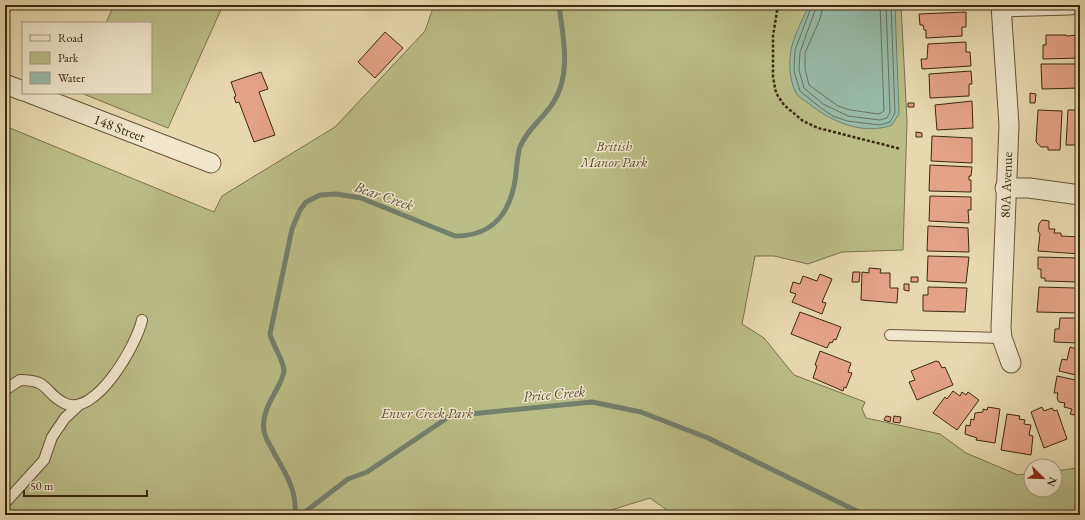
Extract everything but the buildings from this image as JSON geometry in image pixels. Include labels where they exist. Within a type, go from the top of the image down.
[{"type":"street","points":[[1001,6],[1070,5]]},
{"type":"street","name":"80A Avenue","points":[[1001,6],[1009,125],[1002,338],[1011,363]]},
{"type":"street","points":[[5,84],[22,91]]},
{"type":"street","name":"148 Street","points":[[32,94],[211,163]]},
{"type":"street","points":[[1006,188],[1028,188],[1080,195]]},
{"type":"lane","points":[[5,503],[44,460],[52,437],[65,418],[79,405],[91,399],[114,375],[131,350],[142,320]]},
{"type":"lane","points":[[890,335],[1002,338]]},
{"type":"lane","points":[[5,390],[20,380],[40,382],[65,404],[79,405]]},
{"type":"path","points":[[778,5],[773,36],[773,78],[776,93],[784,105],[803,121],[818,128],[901,149]]},
{"type":"green space","points":[[114,5],[223,5],[168,128],[83,94],[152,94],[152,22],[106,22]]},
{"type":"green space","points":[[434,5],[901,5],[907,121],[903,250],[842,252],[808,264],[774,256],[755,256],[742,324],[764,338],[794,375],[865,402],[862,409],[866,418],[940,434],[966,453],[1018,475],[1023,474],[1023,498],[1063,498],[1063,470],[1077,468],[1080,461],[1080,515],[674,515],[650,498],[595,515],[5,515],[5,126],[214,212],[222,196],[335,127],[425,31]]},
{"type":"water","points":[[809,5],[895,5],[899,114],[892,125],[870,129],[847,125],[826,116],[797,94],[794,89],[791,76],[791,53],[794,39]]},
{"type":"waterway","name":"Bear Creek","points":[[295,515],[294,498],[290,482],[266,437],[264,422],[268,406],[284,371],[284,367],[270,334],[292,229],[300,210],[306,202],[320,195],[336,194],[361,198],[455,236],[478,233],[495,223],[507,207],[511,197],[515,181],[518,156],[523,140],[553,103],[563,80],[565,55],[559,5]]},
{"type":"waterway","name":"Price Creek","points":[[301,515],[348,479],[367,472],[450,416],[592,402],[641,412],[708,438],[865,515]]},
{"type":"park label","name":"British Manor Park","points":[[614,154]]},
{"type":"park label","name":"Enver Creek Park","points":[[427,413]]}]
